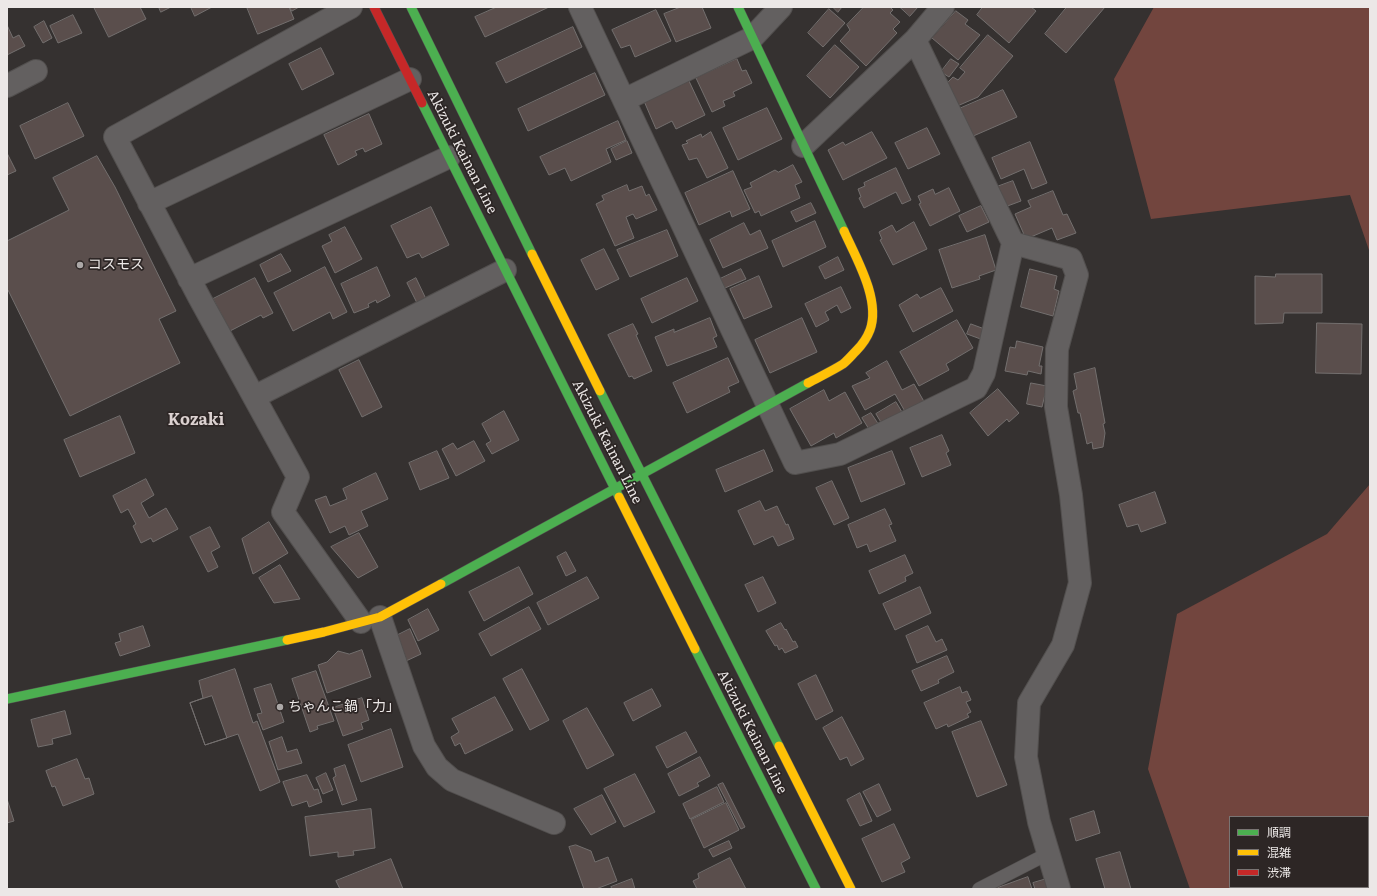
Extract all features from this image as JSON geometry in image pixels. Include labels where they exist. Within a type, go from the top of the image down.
[{"type":"main road","name":"Akizuki Kainan Line","points":[[374,7],[816,889]]},
{"type":"main road","name":"Akizuki Kainan Line","points":[[411,7],[641,474],[851,889]]},
{"type":"main road","points":[[7,699],[324,632],[370,620],[844,364],[866,339],[874,321],[871,296],[861,268],[738,7]]},
{"type":"street","points":[[352,7],[115,137],[189,279],[298,477],[283,512],[370,620],[424,746],[437,767],[452,780],[554,823]]},
{"type":"street","points":[[580,7],[795,463],[840,454],[976,388],[984,373],[1013,243],[915,40]]},
{"type":"street","points":[[624,100],[752,38],[781,7]]},
{"type":"street","points":[[803,146],[915,40],[943,7]]},
{"type":"street","points":[[7,86],[36,71]]},
{"type":"street","points":[[150,203],[410,79]]},
{"type":"street","points":[[189,279],[449,157]]},
{"type":"street","points":[[1013,243],[1071,259],[1077,275],[1057,349],[1056,407],[1071,495],[1080,583],[1063,645],[1029,703],[1026,757],[1038,822],[1049,852],[1059,889]]},
{"type":"street","points":[[254,397],[505,270]]},
{"type":"lane","points":[[979,889],[1049,852]]},
{"type":"shaded area","points":[[1154,7],[1370,7],[1370,253],[1350,195],[1151,219],[1114,79]]},
{"type":"shaded area","points":[[1370,484],[1370,889],[1190,889],[1148,769],[1177,614],[1327,534]]},
{"type":"building","points":[[94,7],[140,7],[146,19],[109,37]]},
{"type":"building","points":[[159,7],[171,7],[161,12]]},
{"type":"building","points":[[191,7],[212,7],[195,16]]},
{"type":"building","points":[[247,7],[289,7],[294,19],[258,34]]},
{"type":"building","points":[[290,7],[299,7],[292,11]]},
{"type":"building","points":[[497,7],[549,7],[485,37],[475,17]]},
{"type":"building","points":[[681,7],[702,7],[711,28],[676,42],[664,14]]},
{"type":"building","points":[[833,7],[842,7],[838,12]]},
{"type":"building","points":[[864,7],[890,7],[893,10],[890,13],[900,22],[893,29],[897,33],[866,66],[840,41],[850,30],[847,25]]},
{"type":"building","points":[[900,7],[918,7],[910,16]]},
{"type":"building","points":[[983,7],[1031,7],[1036,11],[1009,43],[977,15]]},
{"type":"building","points":[[1067,7],[1105,7],[1066,53],[1045,34]]},
{"type":"building","points":[[829,9],[845,23],[823,47],[808,33]]},
{"type":"building","points":[[656,10],[671,41],[635,57],[630,45],[621,48],[612,30]]},
{"type":"building","points":[[956,11],[968,20],[965,24],[980,35],[958,60],[932,38]]},
{"type":"building","points":[[73,15],[82,33],[58,43],[50,26]]},
{"type":"building","points":[[44,21],[52,38],[43,43],[34,27]]},
{"type":"building","points":[[7,25],[13,38],[19,35],[25,46],[7,55]]},
{"type":"building","points":[[573,27],[582,47],[506,83],[496,63]]},
{"type":"building","points":[[988,35],[1013,56],[978,97],[955,107],[944,86],[953,77],[958,80],[965,72],[960,68]]},
{"type":"building","points":[[835,45],[859,67],[830,98],[807,76]]},
{"type":"building","points":[[321,48],[334,74],[302,90],[289,64]]},
{"type":"building","points":[[737,59],[742,71],[746,70],[752,83],[733,92],[735,96],[723,101],[725,106],[712,112],[696,78]]},
{"type":"building","points":[[951,59],[959,64],[949,77],[941,72]]},
{"type":"building","points":[[595,73],[605,95],[528,131],[518,109]]},
{"type":"building","points":[[689,81],[705,115],[676,129],[672,121],[656,129],[644,101]]},
{"type":"building","points":[[1003,90],[1017,117],[971,137],[959,109]]},
{"type":"building","points":[[68,103],[84,136],[35,159],[20,126]]},
{"type":"building","points":[[767,108],[782,139],[738,160],[723,128]]},
{"type":"building","points":[[369,114],[382,144],[365,152],[363,148],[355,151],[357,155],[338,165],[324,135]]},
{"type":"building","points":[[618,121],[626,140],[606,149],[611,162],[571,181],[565,168],[549,175],[540,157]]},
{"type":"building","points":[[927,128],[940,154],[908,169],[895,143]]},
{"type":"building","points":[[711,132],[728,168],[707,178],[697,158],[689,160],[682,145],[688,143],[686,141],[701,134],[702,137]]},
{"type":"building","points":[[872,132],[887,158],[843,180],[828,150],[843,142],[845,145]]},
{"type":"building","points":[[627,141],[632,153],[616,160],[611,149]]},
{"type":"building","points":[[1030,142],[1047,183],[1032,189],[1024,169],[1001,179],[992,158]]},
{"type":"building","points":[[7,153],[16,171],[7,175]]},
{"type":"building","name":"コスモス","points":[[97,156],[115,187],[176,311],[159,319],[180,363],[70,416],[7,290],[7,241],[69,210],[53,178]]},
{"type":"building","points":[[793,165],[802,182],[795,185],[800,198],[761,216],[759,211],[755,213],[744,190],[752,187],[750,183],[775,170],[778,172]]},
{"type":"building","points":[[896,168],[911,200],[902,204],[896,192],[864,208],[859,198],[861,197],[858,189],[865,186],[864,183]]},
{"type":"building","points":[[733,171],[750,209],[732,217],[730,211],[699,225],[685,193]]},
{"type":"building","points":[[1013,181],[1021,201],[1002,208],[994,188]]},
{"type":"building","points":[[627,185],[629,191],[642,186],[646,196],[649,194],[657,210],[636,219],[633,214],[626,217],[634,238],[615,246],[596,204],[604,200],[602,196]]},
{"type":"building","points":[[949,188],[960,211],[930,226],[919,204],[921,203],[918,196],[933,189],[935,194]]},
{"type":"building","points":[[1053,191],[1063,215],[1067,214],[1076,233],[1057,240],[1052,228],[1026,239],[1015,214],[1031,207],[1028,201]]},
{"type":"building","points":[[811,203],[816,213],[796,222],[791,212]]},
{"type":"building","points":[[981,206],[989,222],[967,232],[959,216]]},
{"type":"building","points":[[431,207],[449,245],[422,258],[419,253],[407,258],[391,226]]},
{"type":"building","points":[[815,221],[826,247],[783,267],[772,241]]},
{"type":"building","points":[[914,222],[927,249],[893,265],[880,240],[882,239],[879,232],[892,225],[896,232]]},
{"type":"building","points":[[744,223],[750,235],[760,230],[768,248],[723,268],[710,240]]},
{"type":"building","points":[[345,227],[362,259],[335,273],[322,246],[332,241],[329,235]]},
{"type":"building","points":[[667,230],[678,256],[630,277],[617,250]]},
{"type":"building","points":[[985,235],[996,270],[979,276],[980,279],[952,288],[939,250]]},
{"type":"building","points":[[604,249],[619,279],[596,290],[581,260]]},
{"type":"building","points":[[281,254],[291,271],[268,282],[260,265]]},
{"type":"building","points":[[838,257],[844,270],[825,279],[819,267]]},
{"type":"building","points":[[325,267],[347,312],[333,319],[330,312],[293,331],[274,293]]},
{"type":"building","points":[[377,267],[390,296],[377,303],[376,300],[368,304],[369,307],[354,313],[341,284]]},
{"type":"building","points":[[741,269],[746,279],[725,288],[720,279]]},
{"type":"building","points":[[1030,269],[1057,276],[1054,289],[1059,291],[1053,316],[1021,307]]},
{"type":"building","points":[[1276,274],[1322,274],[1322,313],[1284,313],[1283,323],[1255,324],[1255,276],[1275,277]]},
{"type":"building","points":[[759,276],[772,307],[744,319],[730,289]]},
{"type":"building","points":[[255,278],[273,313],[263,318],[261,315],[230,331],[213,299]]},
{"type":"building","points":[[416,278],[426,299],[417,303],[407,283]]},
{"type":"building","points":[[687,278],[698,301],[652,323],[641,299]]},
{"type":"building","points":[[841,287],[851,308],[841,313],[837,305],[825,312],[829,320],[816,327],[805,304]]},
{"type":"building","points":[[941,288],[953,311],[913,332],[899,305],[917,294],[920,298]]},
{"type":"building","points":[[710,318],[717,336],[713,338],[717,347],[667,366],[655,337],[674,329],[674,332]]},
{"type":"building","points":[[802,318],[817,352],[770,373],[755,340]]},
{"type":"building","points":[[957,320],[973,348],[946,364],[949,370],[919,386],[900,352]]},
{"type":"building","points":[[1317,323],[1362,324],[1361,374],[1316,373]]},
{"type":"building","points":[[633,324],[638,334],[636,335],[652,371],[634,379],[632,376],[629,377],[608,335]]},
{"type":"building","points":[[971,324],[990,331],[986,341],[967,334]]},
{"type":"building","points":[[1017,341],[1043,347],[1039,366],[1042,366],[1041,374],[1028,371],[1027,375],[1005,371],[1010,347],[1015,348]]},
{"type":"building","points":[[728,358],[739,382],[728,387],[730,392],[687,413],[673,383]]},
{"type":"building","points":[[359,360],[382,407],[362,417],[339,370]]},
{"type":"building","points":[[887,361],[902,390],[914,384],[926,405],[907,415],[895,394],[865,410],[852,386],[870,378],[866,373]]},
{"type":"building","points":[[1095,368],[1105,423],[1103,424],[1105,433],[1103,447],[1093,449],[1092,442],[1087,444],[1073,391],[1077,389],[1074,374]]},
{"type":"building","points":[[1031,383],[1047,386],[1042,407],[1027,404]]},
{"type":"building","points":[[998,389],[1019,413],[1009,422],[1007,419],[988,436],[970,413]]},
{"type":"building","points":[[824,390],[829,401],[845,392],[862,423],[836,438],[834,433],[811,446],[790,409]]},
{"type":"building","points":[[896,402],[905,417],[885,429],[876,414]]},
{"type":"building","points":[[504,411],[519,440],[492,454],[486,444],[491,441],[482,424]]},
{"type":"building","points":[[871,413],[881,428],[872,434],[862,418]]},
{"type":"building","points":[[120,416],[135,453],[80,477],[64,440]]},
{"type":"building","points":[[942,435],[949,451],[946,453],[951,465],[922,477],[910,448]]},
{"type":"building","points":[[474,441],[485,461],[456,476],[442,449],[453,443],[457,449]]},
{"type":"building","points":[[764,450],[773,471],[725,492],[716,470]]},
{"type":"building","points":[[437,451],[449,478],[420,490],[409,463]]},
{"type":"building","points":[[892,451],[905,484],[861,502],[848,468]]},
{"type":"building","points":[[376,473],[388,499],[361,511],[368,526],[349,535],[345,526],[330,533],[315,500],[326,496],[330,506],[347,499],[343,489]]},
{"type":"building","points":[[146,479],[154,495],[141,503],[149,518],[166,508],[178,529],[153,542],[151,538],[141,543],[133,526],[136,524],[128,509],[121,513],[113,496]]},
{"type":"building","points":[[832,481],[849,518],[834,525],[816,488]]},
{"type":"building","points":[[1155,492],[1166,523],[1141,532],[1138,524],[1127,527],[1119,505]]},
{"type":"building","points":[[760,501],[765,511],[777,506],[786,525],[788,524],[794,539],[778,546],[773,536],[754,545],[738,511]]},
{"type":"building","points":[[885,509],[892,524],[889,525],[896,541],[870,552],[867,544],[857,548],[848,525]]},
{"type":"building","points":[[269,522],[288,553],[253,574],[242,539]]},
{"type":"building","points":[[210,527],[220,547],[211,552],[218,567],[208,572],[190,537]]},
{"type":"building","points":[[359,533],[378,567],[358,578],[331,547]]},
{"type":"building","points":[[566,552],[576,571],[566,576],[557,557]]},
{"type":"building","points":[[905,555],[913,573],[905,577],[906,581],[879,594],[869,571]]},
{"type":"building","points":[[280,565],[300,599],[274,603],[259,578]]},
{"type":"building","points":[[519,567],[533,594],[484,621],[469,592]]},
{"type":"building","points":[[587,577],[599,598],[548,625],[537,603]]},
{"type":"building","points":[[763,577],[776,603],[758,612],[745,585]]},
{"type":"building","points":[[920,587],[931,613],[895,630],[883,604]]},
{"type":"building","points":[[529,607],[541,629],[491,656],[479,634]]},
{"type":"building","points":[[428,609],[439,630],[418,641],[408,620]]},
{"type":"building","points":[[781,623],[798,647],[785,653],[782,648],[779,650],[777,645],[775,646],[766,631]]},
{"type":"building","points":[[143,626],[150,646],[120,656],[115,643],[121,641],[119,634]]},
{"type":"building","points":[[928,626],[936,642],[942,639],[947,650],[917,663],[906,636]]},
{"type":"building","points":[[410,629],[421,654],[406,661],[394,637]]},
{"type":"building","points":[[362,650],[371,677],[327,693],[318,665],[327,662],[338,651],[349,654]]},
{"type":"building","points":[[947,656],[954,672],[938,680],[939,683],[921,691],[912,671]]},
{"type":"building","points":[[235,669],[253,723],[257,721],[280,782],[260,791],[238,734],[205,745],[190,703],[203,698],[199,681]]},
{"type":"building","points":[[522,669],[549,720],[530,730],[503,679]]},
{"type":"building","points":[[316,671],[334,721],[317,726],[318,729],[310,732],[292,679]]},
{"type":"building","points":[[816,675],[833,711],[816,720],[798,684]]},
{"type":"building","points":[[271,684],[284,722],[263,730],[257,714],[262,713],[254,689]]},
{"type":"building","points":[[960,687],[962,693],[967,691],[971,700],[966,702],[971,712],[967,714],[969,717],[948,727],[947,724],[936,729],[924,703]]},
{"type":"building","points":[[652,689],[661,706],[633,721],[624,703]]},
{"type":"building","points":[[212,696],[227,738],[205,745],[190,703]]},
{"type":"building","points":[[495,697],[513,730],[465,754],[460,743],[455,746],[451,737],[459,732],[452,719]]},
{"type":"building","points":[[362,698],[369,720],[361,723],[363,729],[343,736],[333,708]]},
{"type":"building","points":[[587,708],[614,755],[587,769],[563,721]]},
{"type":"building","points":[[65,711],[71,734],[52,739],[53,744],[38,747],[31,720]]},
{"type":"building","points":[[842,717],[864,759],[851,766],[847,757],[840,760],[823,728]]},
{"type":"building","points":[[981,721],[1007,785],[977,797],[952,732]]},
{"type":"building","points":[[391,729],[403,767],[361,782],[348,745]]},
{"type":"building","points":[[686,732],[697,752],[667,768],[656,747]]},
{"type":"building","points":[[282,737],[287,752],[297,749],[302,763],[278,770],[269,742]]},
{"type":"building","points":[[700,757],[710,776],[697,783],[699,786],[679,796],[668,774]]},
{"type":"building","points":[[77,759],[85,779],[89,778],[94,794],[63,806],[55,786],[52,787],[46,771]]},
{"type":"building","points":[[345,765],[357,800],[342,805],[333,778],[336,776],[334,769]]},
{"type":"building","points":[[326,773],[333,790],[323,794],[316,778]]},
{"type":"building","points":[[635,774],[655,812],[624,827],[604,789]]},
{"type":"building","points":[[307,775],[314,790],[318,789],[322,802],[309,807],[307,801],[292,806],[283,782]]},
{"type":"building","points":[[723,783],[745,827],[741,829],[718,785]]},
{"type":"building","points":[[879,784],[891,810],[877,817],[863,792]]},
{"type":"building","points":[[717,787],[724,802],[690,819],[683,804]]},
{"type":"building","points":[[860,793],[872,821],[860,826],[847,800]]},
{"type":"building","points":[[602,795],[616,822],[591,835],[574,809]]},
{"type":"building","points":[[7,799],[14,821],[7,823]]},
{"type":"building","points":[[726,803],[739,830],[704,848],[691,820]]},
{"type":"building","points":[[371,809],[375,848],[353,851],[354,855],[338,857],[338,852],[310,856],[305,817]]},
{"type":"building","points":[[1094,811],[1100,833],[1076,841],[1070,819]]},
{"type":"building","points":[[894,824],[910,858],[901,863],[905,872],[882,882],[862,839]]},
{"type":"building","points":[[729,841],[732,848],[713,857],[709,850]]},
{"type":"building","points":[[576,845],[591,851],[595,862],[608,857],[617,881],[596,889],[584,889],[569,847]]},
{"type":"building","points":[[1120,852],[1131,889],[1105,889],[1096,859]]},
{"type":"building","points":[[730,858],[746,889],[697,889],[693,881],[699,878],[698,874]]},
{"type":"building","points":[[391,859],[403,889],[340,889],[336,881]]},
{"type":"building","points":[[1028,877],[1032,889],[985,889],[998,885],[998,887]]},
{"type":"building","points":[[1050,878],[1054,889],[1035,889],[1033,883]]},
{"type":"building","points":[[632,879],[635,889],[612,889],[611,887]]},
{"type":"traffic: fast","points":[[411,7],[532,254]]},
{"type":"traffic: fast","points":[[738,7],[844,231]]},
{"type":"traffic: fast","points":[[422,103],[619,497]]},
{"type":"traffic: fast","points":[[441,584],[808,383]]},
{"type":"traffic: fast","points":[[600,391],[779,746]]},
{"type":"traffic: fast","points":[[7,699],[287,640]]},
{"type":"traffic: fast","points":[[695,649],[816,889]]},
{"type":"traffic: slow","points":[[808,383],[843,364],[862,344],[870,330],[873,318],[870,293],[866,279],[844,231]]},
{"type":"traffic: slow","points":[[532,254],[600,391]]},
{"type":"traffic: slow","points":[[619,497],[695,649]]},
{"type":"traffic: slow","points":[[287,640],[380,617],[441,584]]},
{"type":"traffic: slow","points":[[779,746],[851,889]]},
{"type":"traffic: jam","points":[[374,7],[422,103]]},
{"type":"place","name":"コスモス","points":[[80,265]]},
{"type":"place","name":"ちゃんこ鍋「力」","points":[[280,707]]},
{"type":"district","name":"Kozaki","points":[[196,420]]}]
